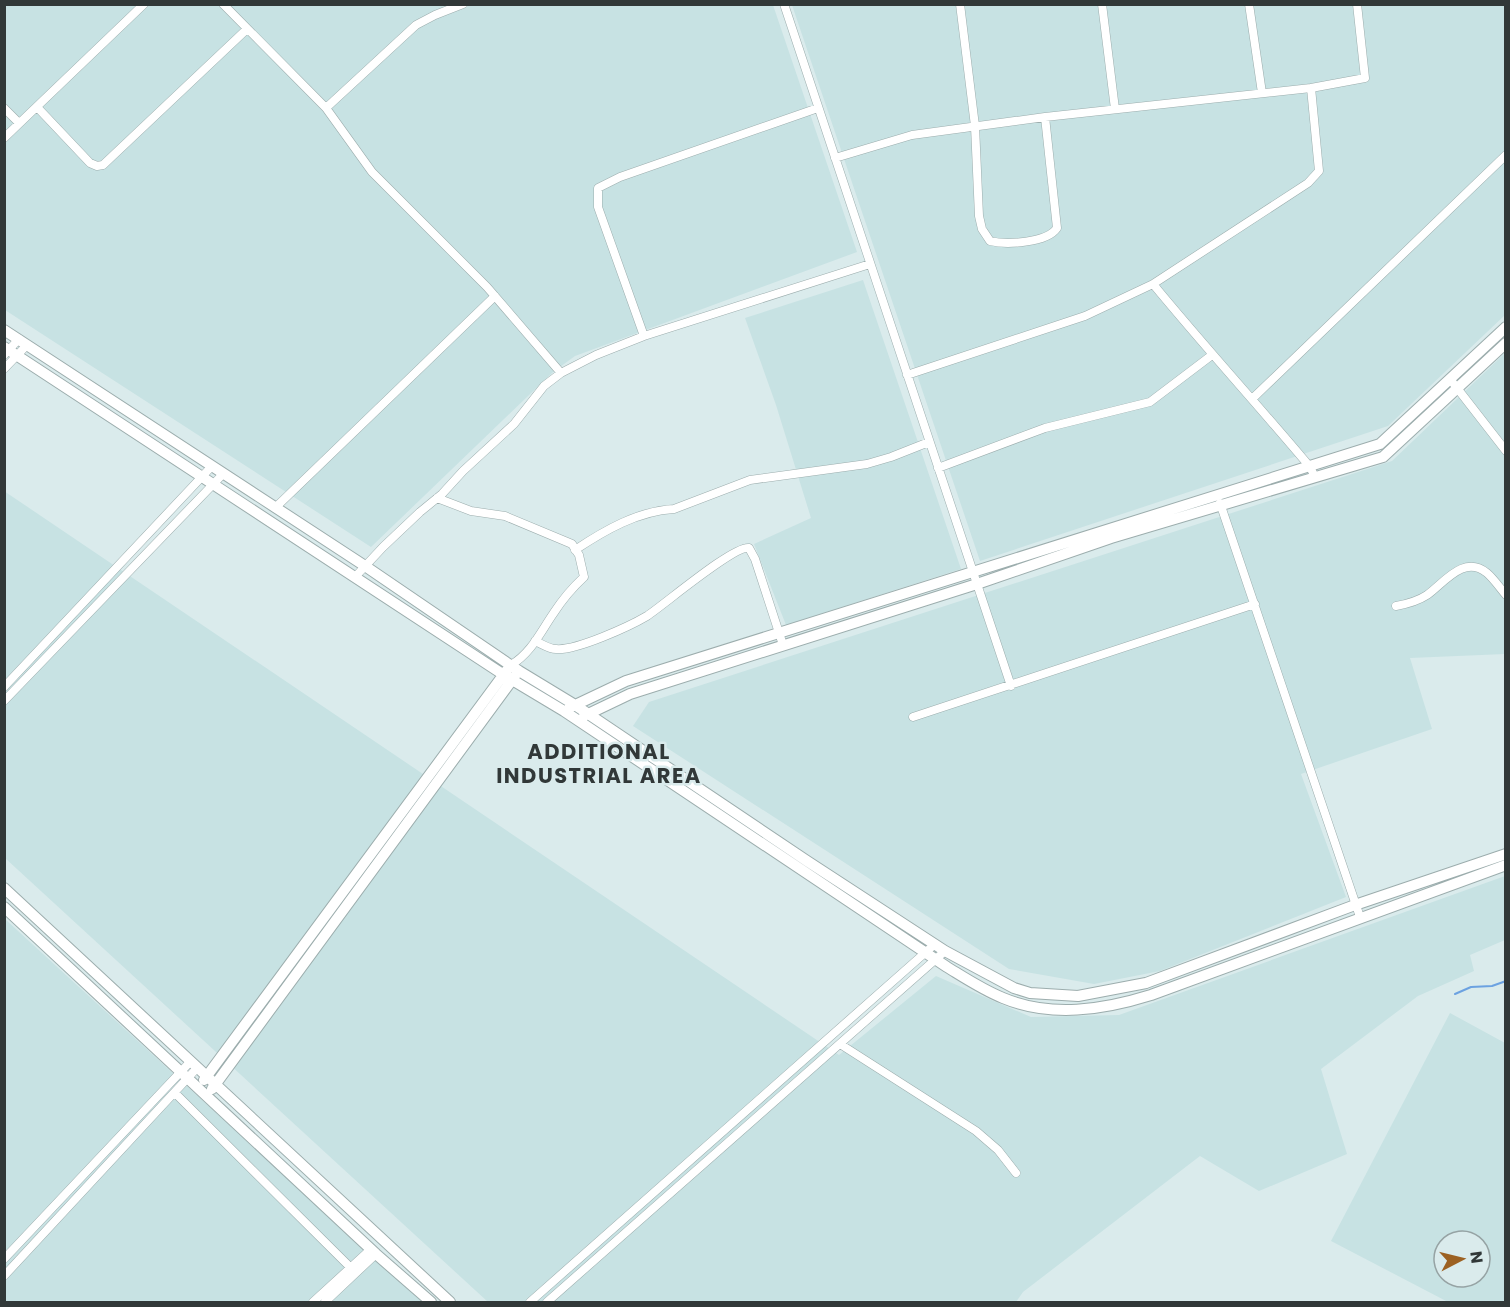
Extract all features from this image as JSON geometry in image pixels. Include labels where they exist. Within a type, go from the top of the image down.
[{"type":"street","points":[[4,138],[144,4]]},
{"type":"street","points":[[223,4],[326,108],[372,172],[495,296],[561,373]]},
{"type":"street","points":[[326,108],[416,25],[463,4]]},
{"type":"street","points":[[784,4],[1011,686]]},
{"type":"street","points":[[960,4],[975,126],[979,216],[986,237],[996,242],[1046,237],[1053,234],[1057,228],[1045,117]]},
{"type":"street","points":[[1102,4],[1115,109]]},
{"type":"street","points":[[1249,4],[1262,93]]},
{"type":"street","points":[[835,158],[912,135],[1045,117],[1311,88],[1365,78],[1357,4]]},
{"type":"street","points":[[37,106],[90,163],[103,165],[247,29]]},
{"type":"street","points":[[907,375],[1085,316],[1153,284],[1308,183],[1319,171],[1311,88]]},
{"type":"street","points":[[4,108],[19,123]]},
{"type":"street","points":[[644,336],[598,207],[598,188],[620,177],[818,108]]},
{"type":"street","points":[[1252,399],[1506,155]]},
{"type":"street","points":[[355,577],[382,547],[514,424],[544,386],[561,373],[644,336],[870,264]]},
{"type":"street","points":[[1153,284],[1313,472]]},
{"type":"street","points":[[275,508],[495,296]]},
{"type":"street","points":[[1313,472],[1380,444],[1506,327]]},
{"type":"street","points":[[4,330],[365,567],[577,720],[936,959],[985,990],[1012,1001],[1029,1006],[1070,1010],[1093,1010],[1120,1004],[1151,995],[1506,864]]},
{"type":"street","points":[[4,369],[9,352],[23,342]]},
{"type":"street","points":[[564,711],[626,681],[1111,538],[1313,472],[1383,457],[1506,343]]},
{"type":"street","points":[[9,352],[355,577],[512,673],[575,705],[945,951],[1014,988],[1053,995],[1090,995],[1146,983],[1355,905],[1506,854]]},
{"type":"street","points":[[938,468],[1045,428],[1150,402],[1212,355]]},
{"type":"street","points":[[1450,379],[1506,451]]},
{"type":"street","points":[[575,550],[615,525],[661,510],[674,509],[750,480],[867,464],[929,442]]},
{"type":"street","points":[[4,687],[212,466]]},
{"type":"street","points":[[4,701],[223,474]]},
{"type":"street","points":[[203,1091],[512,673],[569,592],[584,577],[579,555],[572,544],[505,516],[471,510],[437,498]]},
{"type":"street","points":[[1219,501],[1360,917]]},
{"type":"street","points":[[535,641],[556,650],[583,644],[631,624],[659,607],[730,554],[745,547],[749,548],[755,559],[783,645]]},
{"type":"street","points":[[1396,606],[1411,603],[1427,595],[1451,574],[1469,567],[1478,568],[1487,573],[1506,595]]},
{"type":"street","points":[[577,720],[630,694],[783,645],[975,579]]},
{"type":"street","points":[[913,717],[1255,604]]},
{"type":"street","points":[[7,894],[450,1302]]},
{"type":"street","points":[[4,907],[431,1302]]},
{"type":"street","points":[[530,1302],[935,944]]},
{"type":"street","points":[[547,1302],[945,951]]},
{"type":"street","points":[[840,1044],[976,1131],[998,1150],[1016,1173]]},
{"type":"street","points":[[4,1259],[194,1065]]},
{"type":"street","points":[[4,1276],[175,1093],[185,1076]]},
{"type":"street","points":[[175,1093],[351,1268]]},
{"type":"street","points":[[593,1247],[601,1255]]},
{"type":"street","points":[[314,1302],[351,1268],[374,1251]]},
{"type":"street","points":[[325,1302],[374,1251]]},
{"type":"shaded area","points":[[4,5],[773,5],[857,252],[575,356],[553,372],[371,547],[5,310]]},
{"type":"shaded area","points":[[792,5],[1505,5],[1505,315],[1388,426],[980,561]]},
{"type":"shaded area","points":[[863,280],[961,569],[786,625],[754,544],[811,518],[776,405],[745,318]]},
{"type":"shaded area","points":[[1505,353],[1505,654],[1410,658],[1432,729],[1301,774],[1346,897],[1160,971],[1094,984],[1009,969],[633,726],[649,702],[1392,461]]},
{"type":"shaded area","points":[[4,491],[839,1055],[936,976],[1031,1017],[1119,1015],[1505,876],[1505,940],[1470,955],[1474,971],[1418,996],[1321,1069],[1347,1154],[1259,1191],[1200,1156],[1023,1292],[1016,1302],[488,1302],[5,858]]},
{"type":"shaded area","points":[[5,919],[422,1302],[5,1302]]},
{"type":"shaded area","points":[[1450,1013],[1505,1043],[1505,1302],[1448,1302],[1331,1241]]},
{"type":"waterway","points":[[1455,994],[1471,987],[1492,986],[1506,981]]},
{"type":"district","name":"ADDITIONAL INDUSTRIAL AREA","points":[[599,763]]}]
